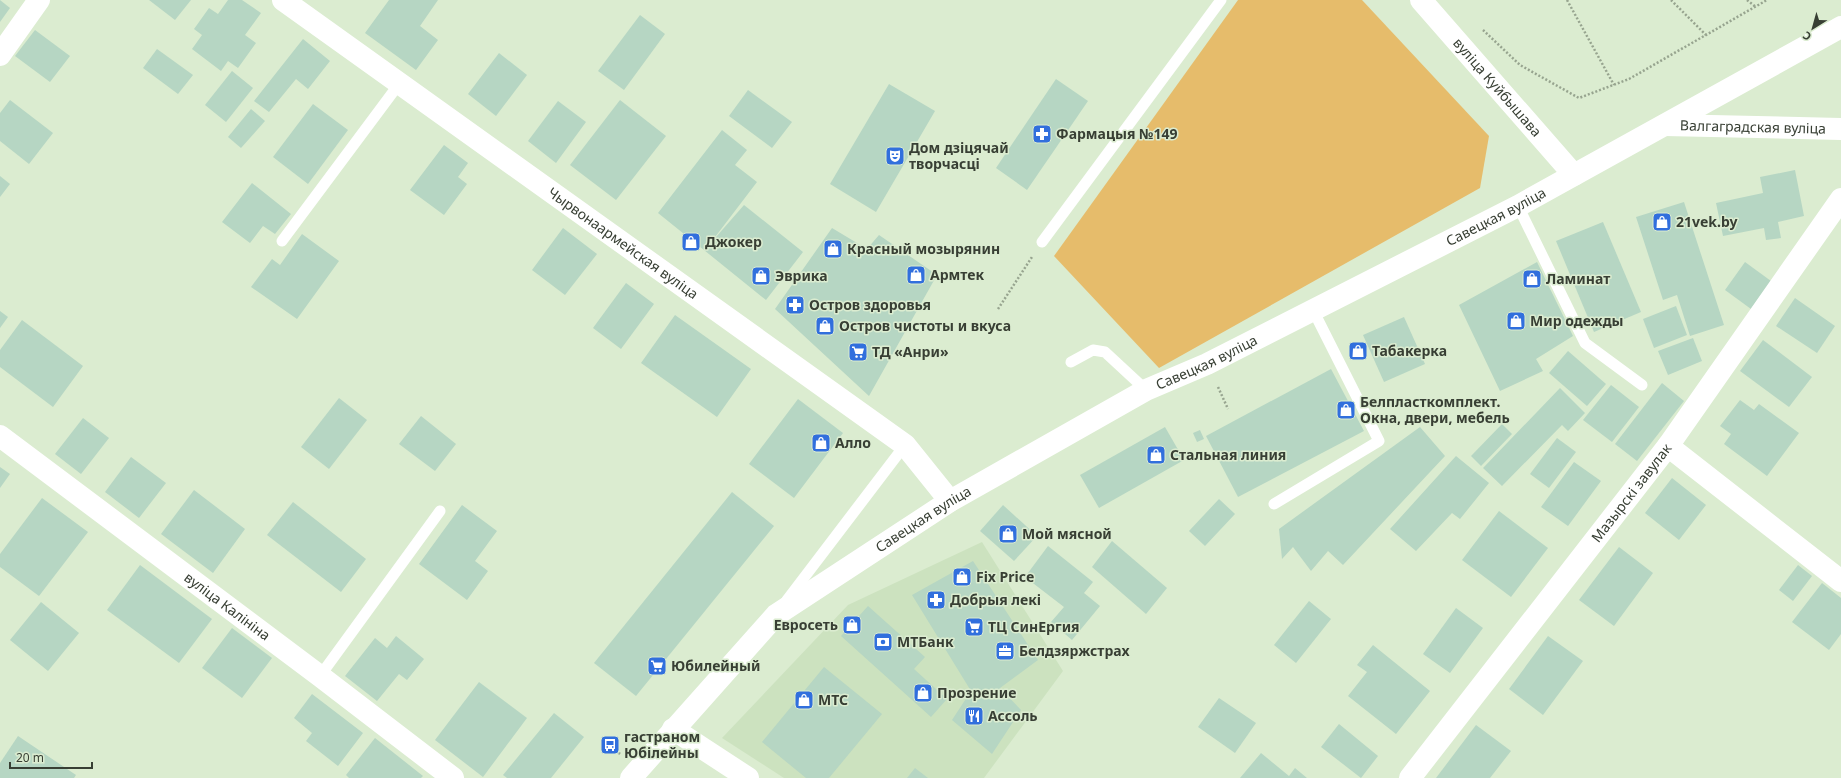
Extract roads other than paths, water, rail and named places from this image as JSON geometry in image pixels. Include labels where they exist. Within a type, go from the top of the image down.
[{"type":"street","points":[[0,55],[39,0]]},
{"type":"street","name":"Чырвонаармейская вуліца","points":[[283,0],[398,84],[906,445],[950,501]]},
{"type":"street","name":"вуліца Куйбышава","points":[[1421,0],[1574,175]]},
{"type":"street","name":"Савецкая вуліца","points":[[631,778],[776,615],[950,501],[1146,390],[1207,364],[1518,206],[1841,27]]},
{"type":"street","name":"Валгаградская вуліца","points":[[1665,125],[1841,129]]},
{"type":"street","name":"Мазырскі завулак","points":[[1410,778],[1668,446],[1841,199]]},
{"type":"street","name":"вуліца Калініна","points":[[0,436],[320,676],[453,778]]},
{"type":"street","points":[[1668,446],[1841,581]]},
{"type":"street","points":[[673,729],[748,778]]},
{"type":"lane","points":[[1042,242],[1221,0]]},
{"type":"lane","points":[[282,241],[398,84]]},
{"type":"lane","points":[[1518,206],[1585,343],[1642,385]]},
{"type":"lane","points":[[1274,504],[1379,441],[1313,310]]},
{"type":"lane","points":[[1071,362],[1093,350],[1105,352],[1146,390]]},
{"type":"lane","points":[[776,615],[906,445]]},
{"type":"lane","points":[[320,676],[440,511]]},
{"type":"place","name":"Фармацыя №149","points":[[1042,134]]},
{"type":"place","name":"Дом дзіцячай творчасці","points":[[895,156]]},
{"type":"place","name":"21vek.by","points":[[1662,222]]},
{"type":"place","name":"Джокер","points":[[691,242]]},
{"type":"place","name":"Красный мозырянин","points":[[833,249]]},
{"type":"place","name":"Армтек","points":[[916,275]]},
{"type":"place","name":"Эврика","points":[[761,276]]},
{"type":"place","name":"Ламинат","points":[[1532,279]]},
{"type":"place","name":"Остров здоровья","points":[[795,305]]},
{"type":"place","name":"Мир одежды","points":[[1516,321]]},
{"type":"place","name":"Остров чистоты и вкуса","points":[[825,326]]},
{"type":"place","name":"Табакерка","points":[[1358,351]]},
{"type":"place","name":"ТД «Анри»","points":[[858,352]]},
{"type":"place","name":"Белпласткомплект. Окна, двери, мебель","points":[[1346,410]]},
{"type":"place","name":"Алло","points":[[821,443]]},
{"type":"place","name":"Стальная линия","points":[[1156,455]]},
{"type":"place","name":"Мой мясной","points":[[1008,534]]},
{"type":"place","name":"Fix Price","points":[[962,577]]},
{"type":"place","name":"Добрыя лекі","points":[[936,600]]},
{"type":"place","name":"Евросеть","points":[[852,625]]},
{"type":"place","name":"ТЦ СинЕргия","points":[[974,627]]},
{"type":"place","name":"МТБанк","points":[[883,642]]},
{"type":"place","name":"Белдзяржстрах","points":[[1005,651]]},
{"type":"place","name":"Юбилейный","points":[[657,666]]},
{"type":"place","name":"Прозрение","points":[[923,693]]},
{"type":"place","name":"МТС","points":[[804,700]]},
{"type":"place","name":"Ассоль","points":[[974,716]]},
{"type":"place","name":"гастраном Юбілейны","points":[[610,745]]}]
